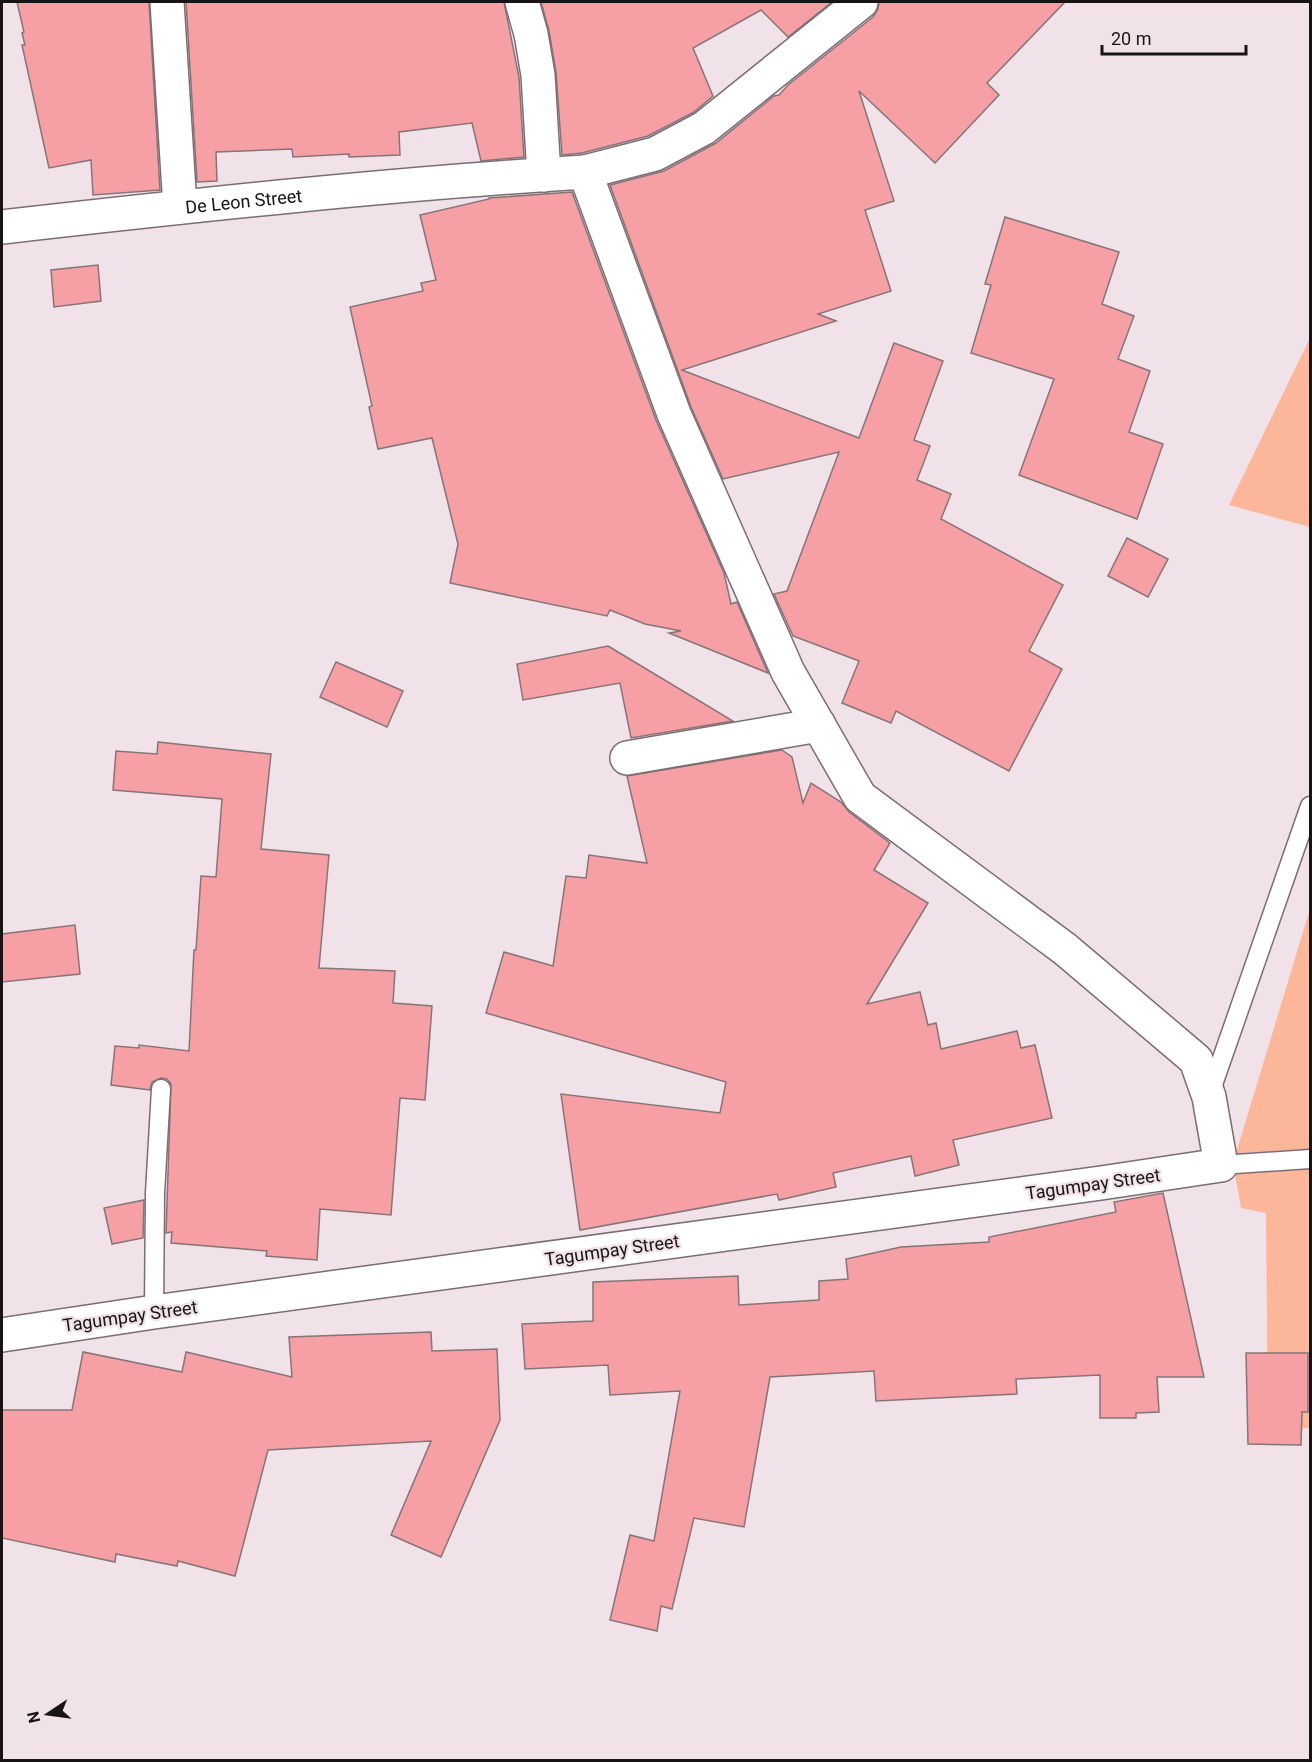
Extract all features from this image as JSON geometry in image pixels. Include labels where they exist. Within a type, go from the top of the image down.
[{"type":"street","points":[[167,2],[180,207]]},
{"type":"street","points":[[522,2],[531,34],[538,75],[544,175]]},
{"type":"street","name":"De Leon Street","points":[[2,227],[180,207],[485,178],[585,172],[655,154],[704,128],[861,2]]},
{"type":"street","points":[[585,172],[674,414],[788,672],[860,797],[1065,949],[1196,1060],[1209,1097],[1221,1165]]},
{"type":"street","points":[[627,758],[819,725]]},
{"type":"street","name":"Tagumpay Street","points":[[2,1335],[1221,1165]]},
{"type":"lane","points":[[1209,1097],[1311,806]]},
{"type":"lane","points":[[154,1312],[155,1193],[161,1089]]},
{"type":"lane","points":[[1221,1165],[1311,1159]]},
{"type":"shaded area","points":[[1310,338],[1310,527],[1229,505]]},
{"type":"shaded area","points":[[1310,909],[1310,1428],[1268,1429],[1266,1213],[1241,1208],[1233,1163]]},
{"type":"building","points":[[17,2],[149,2],[160,190],[93,195],[91,160],[49,168],[22,45],[25,45],[22,33],[24,32]]},
{"type":"building","points":[[186,2],[504,2],[519,77],[524,157],[481,161],[472,123],[399,132],[400,155],[349,157],[349,154],[293,157],[292,149],[216,152],[217,181],[197,182]]},
{"type":"building","points":[[541,2],[832,2],[788,37],[761,10],[693,48],[713,96],[694,112],[648,136],[582,153],[562,155],[556,72]]},
{"type":"building","points":[[879,2],[1065,2],[987,83],[999,95],[935,163],[859,91],[894,201],[865,210],[891,291],[818,314],[836,321],[682,370],[859,438],[894,343],[943,361],[914,440],[930,446],[917,480],[951,494],[941,519],[1063,585],[1029,651],[1062,669],[1009,771],[896,711],[891,723],[842,703],[859,661],[793,636],[774,594],[787,591],[839,452],[723,479],[691,407],[610,185],[664,171],[716,143],[774,96],[779,95],[788,85],[873,17]]},
{"type":"building","points":[[572,192],[656,420],[724,573],[731,604],[737,602],[768,673],[669,633],[681,631],[645,624],[610,610],[607,616],[450,583],[458,544],[432,438],[378,449],[369,407],[372,406],[350,307],[423,291],[421,283],[436,280],[420,215],[489,198]]},
{"type":"building","points":[[1005,217],[1119,252],[1102,304],[1134,316],[1118,359],[1150,371],[1129,432],[1163,444],[1137,519],[1019,475],[1054,379],[971,353],[991,285],[985,284]]},
{"type":"building","points":[[98,265],[101,301],[54,307],[51,270]]},
{"type":"building","points":[[1127,538],[1168,559],[1148,597],[1108,576]]},
{"type":"building","points":[[608,646],[733,721],[631,738],[620,683],[523,700],[517,664]]},
{"type":"building","points":[[336,662],[403,691],[387,727],[320,697]]},
{"type":"building","points":[[158,742],[271,754],[261,849],[329,855],[319,968],[395,971],[393,1003],[432,1006],[425,1100],[400,1098],[391,1215],[320,1209],[317,1260],[266,1256],[267,1251],[171,1243],[172,1232],[166,1233],[171,1084],[167,1079],[161,1078],[152,1082],[150,1090],[111,1085],[115,1046],[139,1048],[139,1045],[189,1051],[194,950],[196,950],[201,876],[216,877],[222,799],[113,790],[116,751],[157,754]]},
{"type":"building","points":[[782,750],[792,757],[803,803],[811,783],[841,802],[849,812],[890,843],[874,870],[928,903],[867,1004],[920,992],[928,1025],[936,1023],[941,1049],[1017,1031],[1021,1048],[1035,1045],[1052,1118],[953,1140],[959,1165],[915,1176],[911,1156],[833,1173],[836,1187],[779,1200],[777,1194],[580,1230],[561,1094],[720,1113],[726,1082],[486,1013],[504,952],[553,966],[566,876],[586,878],[589,855],[647,863],[627,776]]},
{"type":"building","points":[[75,925],[80,974],[2,982],[2,934]]},
{"type":"building","points":[[1163,1193],[1204,1377],[1157,1377],[1159,1412],[1136,1413],[1136,1418],[1100,1418],[1100,1375],[1016,1379],[1017,1394],[876,1401],[874,1371],[770,1377],[744,1527],[694,1518],[672,1609],[661,1606],[657,1631],[610,1620],[630,1535],[654,1541],[680,1391],[610,1395],[608,1365],[525,1369],[522,1324],[593,1321],[593,1282],[738,1276],[739,1305],[819,1300],[819,1281],[848,1279],[846,1259],[901,1247],[989,1242],[989,1237],[1116,1212],[1114,1202]]},
{"type":"building","points":[[144,1200],[143,1238],[112,1244],[104,1208]]},
{"type":"building","points":[[431,1332],[432,1351],[497,1349],[500,1420],[441,1557],[391,1535],[431,1441],[268,1450],[235,1576],[178,1561],[177,1566],[116,1554],[115,1562],[2,1538],[2,1410],[72,1410],[83,1352],[182,1372],[186,1352],[292,1377],[289,1337]]},
{"type":"building","points":[[1246,1353],[1308,1353],[1308,1412],[1302,1412],[1301,1445],[1248,1444]]}]
